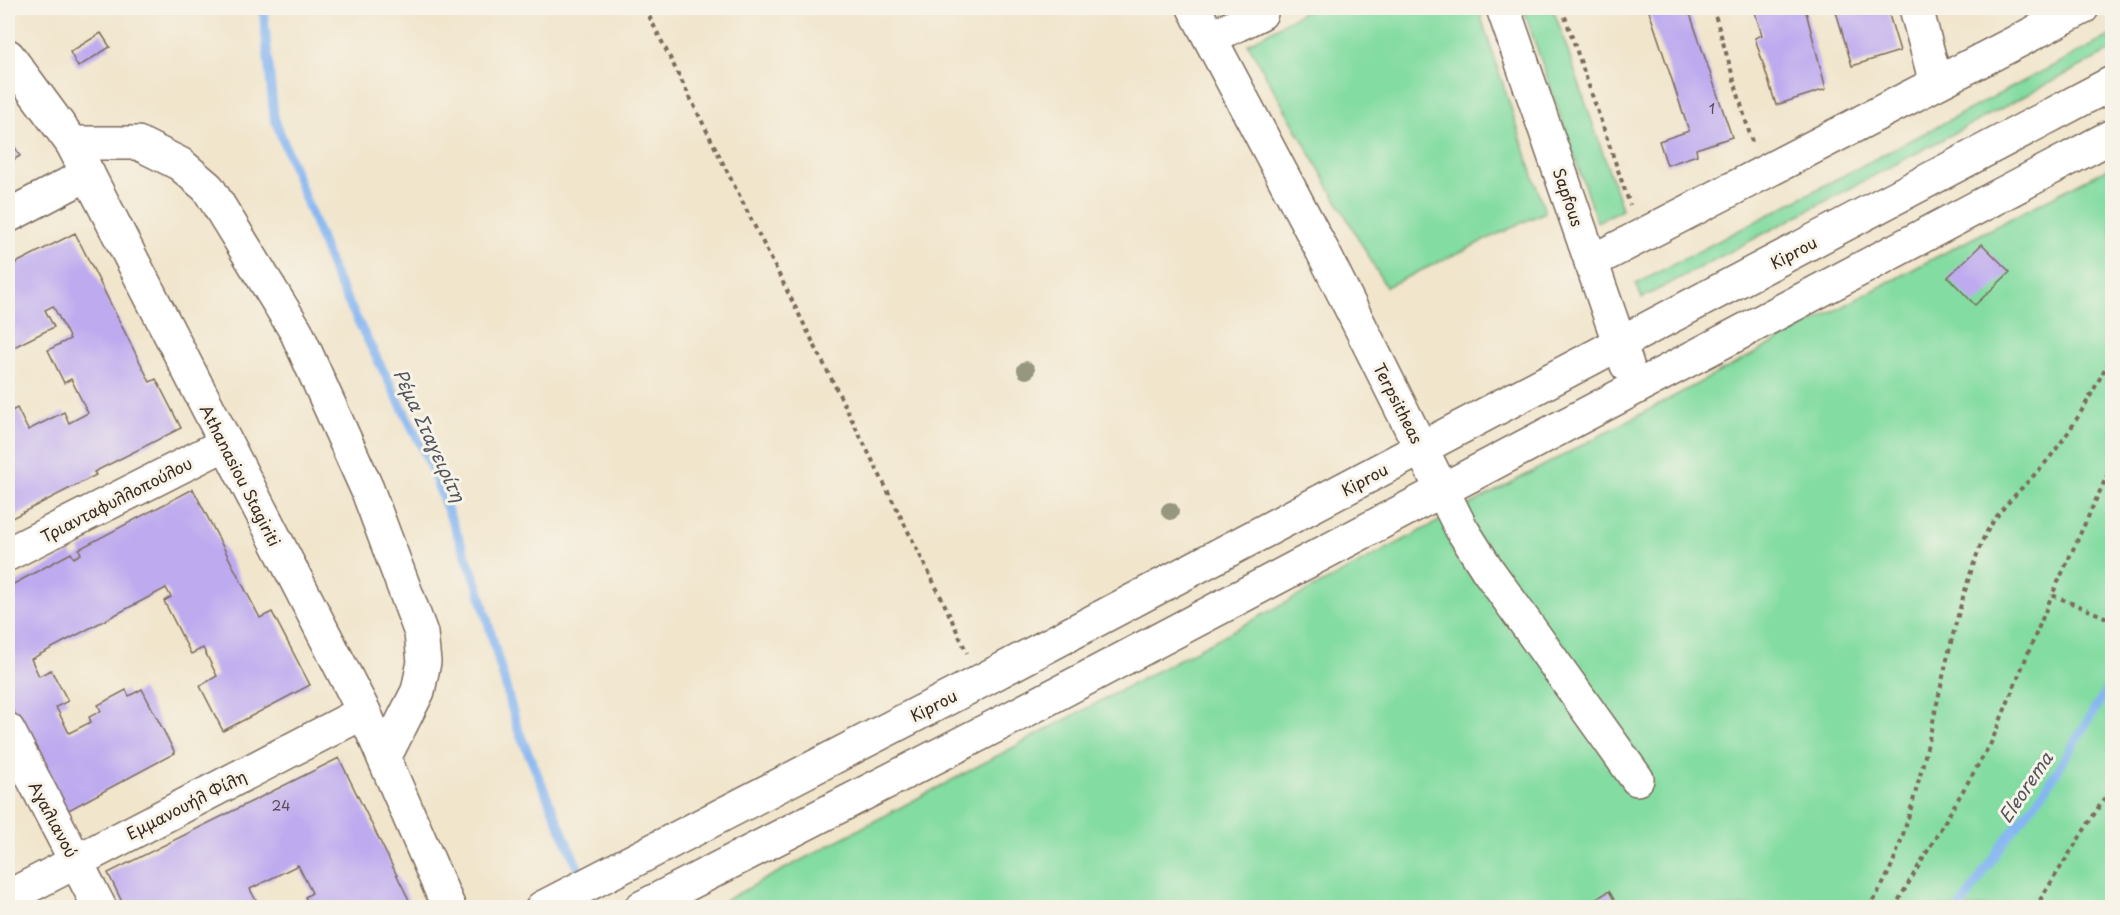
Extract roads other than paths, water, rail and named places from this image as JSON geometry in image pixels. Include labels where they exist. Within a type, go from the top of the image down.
[{"type":"street","name":"Terpsitheas","points":[[1194,8],[1441,489],[1482,562],[1637,779]]},
{"type":"street","name":"Sapfous","points":[[1503,8],[1635,387]]},
{"type":"street","points":[[1916,8],[1936,83]]},
{"type":"street","points":[[1591,262],[2082,8]]},
{"type":"street","points":[[1210,38],[1263,9]]},
{"type":"street","name":"Athanasiou Stagiriti","points":[[8,56],[72,143],[364,712],[449,908]]},
{"type":"street","name":"Kiprou","points":[[543,907],[979,682],[2112,83]]},
{"type":"street","points":[[641,908],[1016,716],[1441,489],[2112,136]]},
{"type":"street","points":[[72,143],[138,143],[180,164],[208,188],[296,331],[367,489],[421,633],[424,662],[418,691],[384,758]]},
{"type":"street","points":[[8,216],[88,174]]},
{"type":"street","name":"Τριανταφυλλοπούλου","points":[[8,554],[225,444]]},
{"type":"street","name":"Εμμανουήλ Φίλη","points":[[8,897],[364,712]]},
{"type":"street","name":"Αγαλιανού","points":[[8,730],[100,908]]},
{"type":"waterway","name":"Ρέμα Σταγειρίτη","points":[[263,8],[274,117],[335,276],[423,449],[478,586],[517,727],[581,875]]},
{"type":"waterway","name":"Eleorema","points":[[1960,908],[2003,843],[2046,789],[2112,681]]}]
